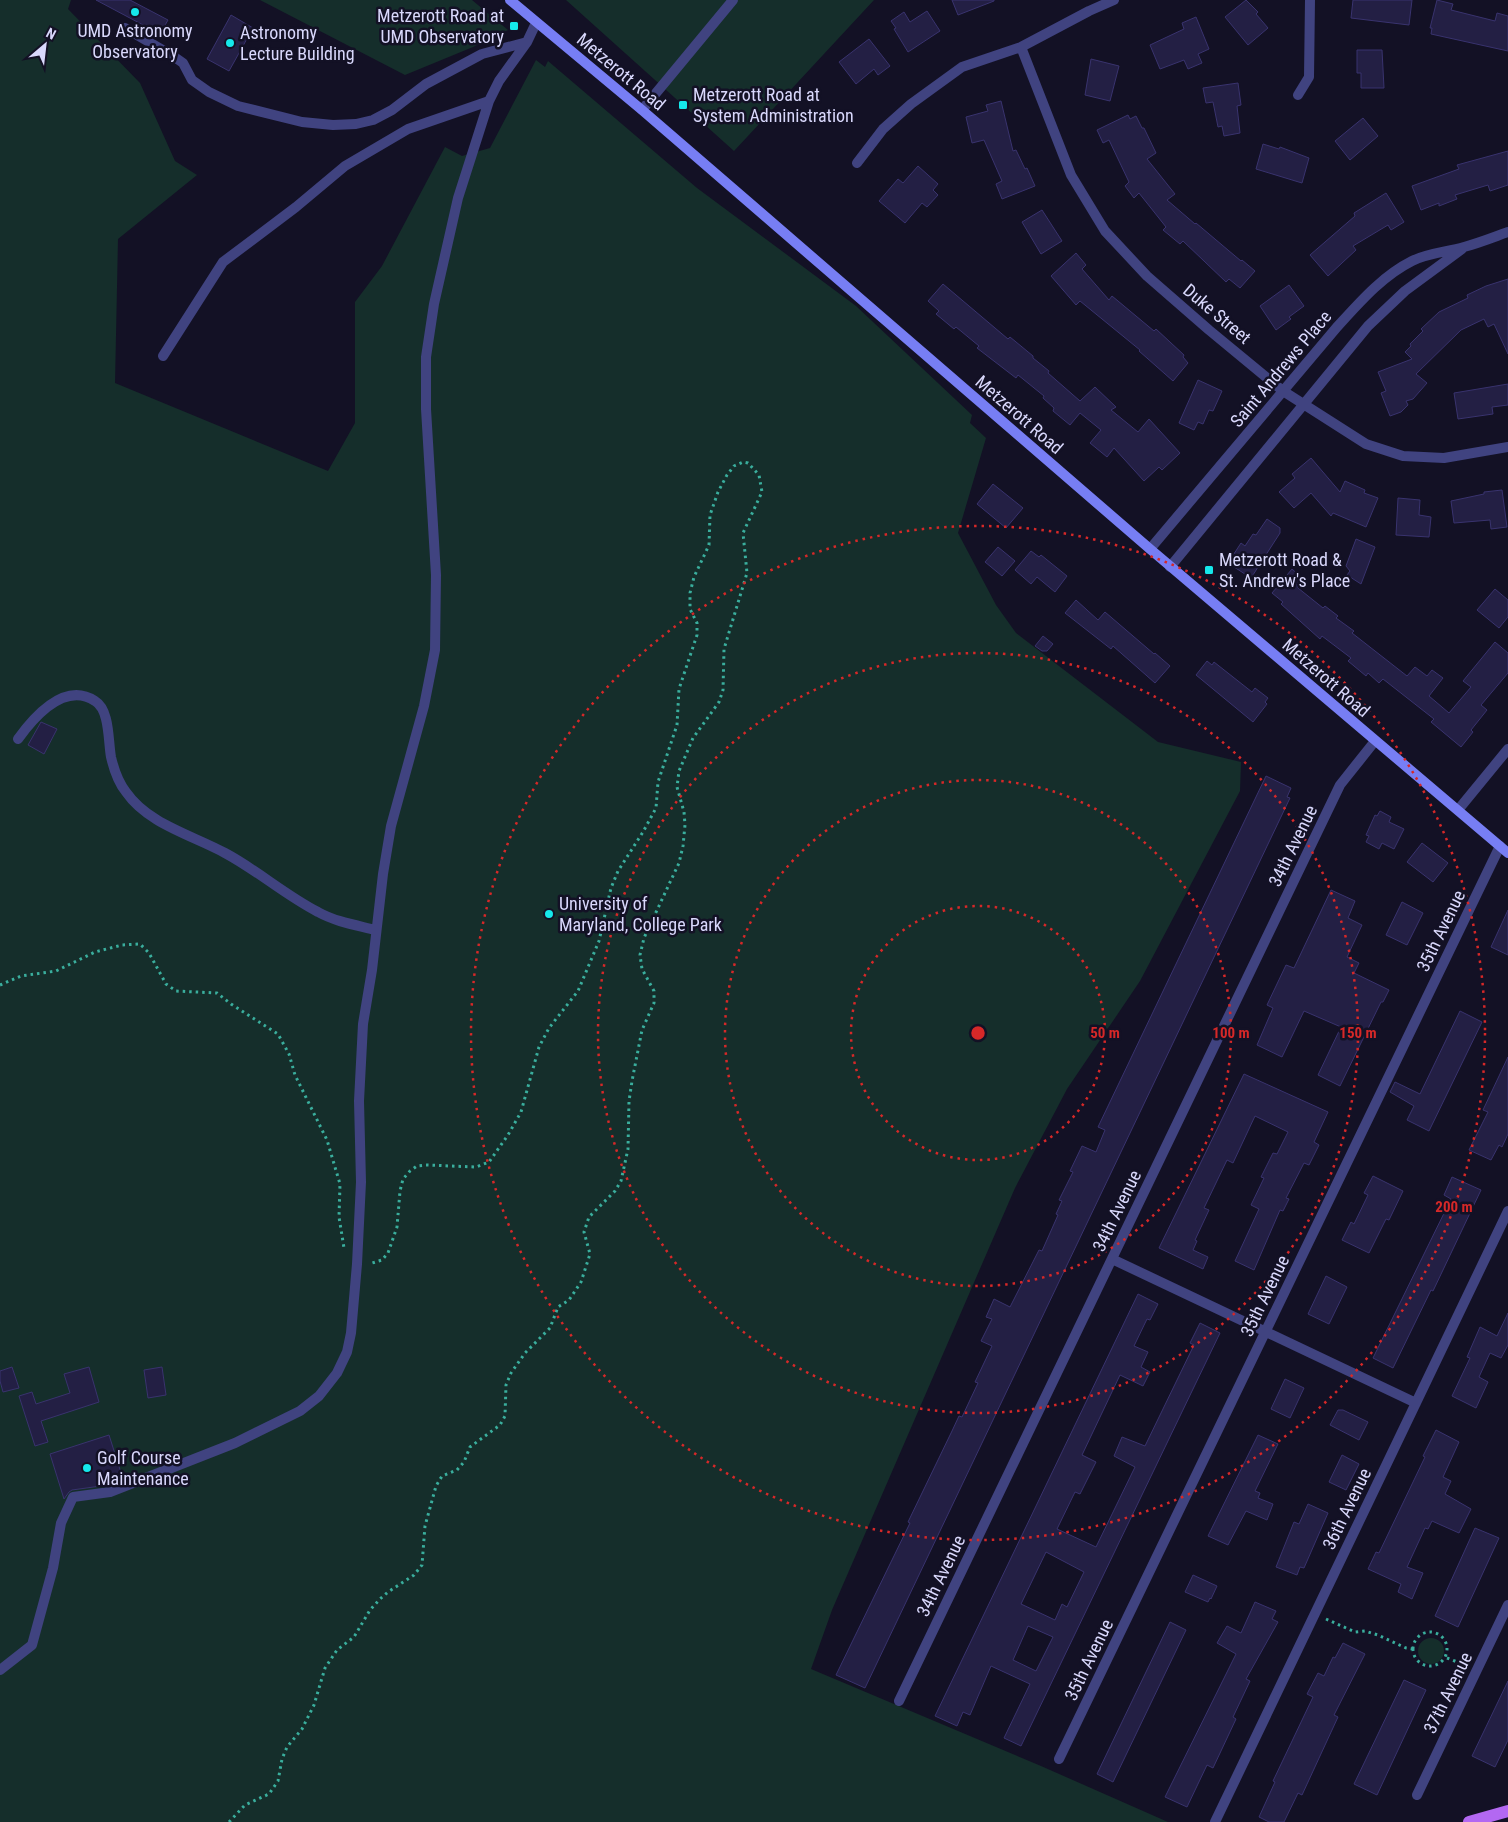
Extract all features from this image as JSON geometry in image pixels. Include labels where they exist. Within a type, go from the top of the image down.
[{"type":"main road","points":[[1469,1822],[1508,1811]]},
{"type":"street","name":"Metzerott Road","points":[[510,0],[642,110],[1170,567],[1504,850]]},
{"type":"street","points":[[642,110],[733,0]]},
{"type":"street","points":[[857,164],[883,129],[911,104],[962,67],[1021,47],[1114,0]]},
{"type":"street","points":[[1298,96],[1309,77],[1310,0]]},
{"type":"street","points":[[0,1670],[32,1645],[53,1568],[61,1522],[73,1497],[110,1492],[235,1444],[300,1411],[319,1396],[337,1373],[347,1352],[351,1333],[362,1182],[359,1101],[362,1024],[372,970],[391,826],[424,706],[435,650],[436,575],[426,409],[426,357],[434,304],[458,198],[489,101],[499,81],[527,42],[536,23]]},
{"type":"street","points":[[125,28],[183,63],[192,80],[209,92],[238,106],[302,122],[332,125],[356,124],[373,120],[392,110],[426,84],[475,57],[527,42]]},
{"type":"street","name":"Duke Street","points":[[1021,47],[1071,175],[1105,231],[1147,276],[1283,391],[1366,444],[1403,456],[1444,458],[1508,447]]},
{"type":"street","points":[[163,356],[223,262],[296,207],[345,166],[408,129],[489,101]]},
{"type":"street","name":"Saint Andrews Place","points":[[1150,549],[1360,303],[1390,275],[1412,261],[1465,247],[1508,232]]},
{"type":"street","name":"Saint Andrews Place","points":[[1170,567],[1368,326],[1405,291],[1465,247]]},
{"type":"street","points":[[18,739],[34,718],[67,696],[82,696],[95,701],[104,710],[116,775],[126,792],[140,808],[158,820],[226,853],[268,882],[319,913],[339,921],[376,930]]},
{"type":"street","name":"34th Avenue","points":[[899,1701],[1340,785],[1375,741]]},
{"type":"street","points":[[1458,810],[1508,749]]},
{"type":"street","name":"35th Avenue","points":[[1059,1759],[1266,1332],[1504,850]]},
{"type":"street","name":"36th Avenue","points":[[1215,1822],[1508,1211]]},
{"type":"street","points":[[1112,1259],[1416,1403]]},
{"type":"street","name":"37th Avenue","points":[[1417,1795],[1508,1605]]},
{"type":"path","points":[[0,985],[21,976],[56,971],[96,952],[122,945],[140,944],[149,953],[166,984],[176,991],[217,993],[278,1034],[289,1054],[295,1075],[327,1140],[340,1184],[339,1217],[342,1243],[346,1254],[357,1264],[373,1264],[382,1260],[388,1253],[397,1228],[400,1190],[403,1179],[410,1171],[418,1166],[426,1165],[476,1168],[488,1162],[521,1112],[539,1047],[549,1028],[578,991],[600,941],[611,888],[656,808],[658,782],[677,726],[679,689],[698,635],[697,623],[690,609],[690,593],[694,577],[710,544],[710,515],[718,492],[734,466],[743,462],[748,463],[758,475],[762,492],[743,533],[746,574],[724,649],[723,690],[719,702],[693,738],[679,771],[677,787],[684,812],[685,825],[683,846],[679,863],[644,938],[640,955],[642,969],[654,991],[654,1003],[642,1030],[632,1081],[629,1101],[628,1149],[621,1181],[615,1191],[589,1217],[584,1232],[590,1254],[581,1282],[569,1300],[558,1308],[550,1328],[525,1353],[511,1373],[506,1385],[505,1416],[500,1425],[470,1446],[464,1462],[457,1470],[442,1476],[436,1486],[425,1526],[422,1565],[414,1575],[380,1599],[370,1610],[354,1637],[338,1650],[325,1668],[314,1705],[302,1729],[287,1747],[282,1759],[278,1782],[269,1794],[245,1805],[229,1822]]},
{"type":"path","points":[[1314,1614],[1355,1632],[1365,1631],[1406,1648],[1413,1649]]},
{"type":"path","points":[[1425,1632],[1436,1632],[1445,1638],[1448,1649],[1447,1658],[1436,1666],[1425,1666],[1416,1660],[1413,1649],[1416,1639],[1425,1632]]},
{"type":"path","points":[[1447,1658],[1477,1670]]},
{"type":"green space","name":"University of Maryland, College Park","points":[[0,0],[71,0],[68,9],[140,83],[175,161],[197,175],[118,239],[115,383],[328,471],[355,423],[355,302],[382,266],[445,147],[462,156],[490,148],[536,60],[545,67],[548,61],[697,188],[856,306],[972,415],[970,423],[986,438],[958,533],[996,605],[1016,633],[1158,742],[1241,762],[1240,791],[1140,981],[1067,1089],[1015,1188],[832,1610],[811,1669],[1168,1822],[0,1822]]},
{"type":"green space","points":[[260,0],[472,0],[508,30],[473,47],[405,75]]},
{"type":"green space","points":[[566,0],[874,0],[734,151]]},
{"type":"green space","points":[[1431,1638],[1440,1642],[1444,1651],[1440,1660],[1431,1664],[1422,1660],[1418,1651],[1422,1642]]},
{"type":"building","name":"UMD Astronomy Observatory","points":[[96,0],[130,0],[168,20],[160,34]]},
{"type":"building","points":[[952,0],[994,0],[994,1],[958,15]]},
{"type":"building","points":[[1246,0],[1258,12],[1256,14],[1268,28],[1248,45],[1225,17]]},
{"type":"building","points":[[1353,0],[1412,0],[1409,25],[1351,18]]},
{"type":"building","points":[[1437,0],[1453,4],[1451,10],[1495,21],[1497,13],[1508,16],[1508,51],[1431,34],[1432,28],[1430,28]]},
{"type":"building","points":[[927,11],[940,31],[908,52],[891,21],[904,12],[910,22]]},
{"type":"building","name":"Astronomy Lecture Building","points":[[231,15],[253,28],[229,71],[207,59]]},
{"type":"building","points":[[1196,17],[1209,49],[1198,54],[1202,63],[1188,69],[1184,60],[1160,69],[1150,45],[1184,29],[1182,23]]},
{"type":"building","points":[[869,39],[890,66],[878,75],[874,69],[856,84],[839,62]]},
{"type":"building","points":[[1357,50],[1382,50],[1384,88],[1361,88],[1361,73],[1357,73]]},
{"type":"building","points":[[1091,59],[1119,66],[1110,101],[1085,95]]},
{"type":"building","points":[[1238,83],[1241,105],[1237,106],[1240,133],[1224,136],[1222,126],[1218,127],[1213,102],[1206,103],[1203,88]]},
{"type":"building","points":[[1001,101],[1013,151],[1016,150],[1035,186],[1002,199],[996,184],[1002,181],[984,140],[972,143],[966,117],[988,111],[986,105]]},
{"type":"building","points":[[1128,115],[1130,119],[1136,116],[1142,128],[1144,128],[1156,153],[1147,159],[1175,194],[1167,200],[1255,271],[1240,288],[1229,279],[1226,282],[1183,241],[1180,244],[1163,230],[1166,227],[1139,193],[1134,198],[1125,186],[1129,182],[1109,140],[1103,143],[1097,130]]},
{"type":"building","points":[[1363,118],[1378,136],[1350,160],[1335,141]]},
{"type":"building","points":[[1263,144],[1279,149],[1280,147],[1309,158],[1302,183],[1256,169]]},
{"type":"building","points":[[1508,151],[1508,185],[1490,191],[1488,185],[1455,195],[1457,199],[1439,206],[1439,203],[1421,210],[1412,186],[1459,169],[1457,165]]},
{"type":"building","points":[[918,166],[938,184],[933,190],[938,195],[927,207],[922,203],[905,223],[879,201],[898,179],[903,183]]},
{"type":"building","points":[[1386,193],[1404,222],[1391,230],[1388,225],[1353,246],[1356,250],[1328,276],[1310,255],[1355,216],[1354,213]]},
{"type":"building","points":[[1042,210],[1062,241],[1041,254],[1022,222]]},
{"type":"building","points":[[1076,253],[1086,265],[1082,269],[1109,300],[1112,296],[1154,331],[1156,329],[1184,355],[1183,357],[1188,363],[1173,381],[1140,350],[1080,301],[1076,305],[1051,276]]},
{"type":"building","points":[[1508,279],[1508,354],[1494,324],[1488,327],[1484,319],[1461,330],[1416,374],[1427,383],[1413,399],[1406,401],[1408,405],[1401,412],[1390,416],[1381,393],[1386,391],[1378,372],[1412,359],[1405,352],[1423,331],[1421,329],[1439,312],[1468,298],[1467,295]]},
{"type":"building","points":[[943,284],[1008,339],[1010,337],[1033,356],[1049,371],[1048,373],[1080,401],[1095,387],[1116,407],[1111,410],[1138,432],[1149,419],[1180,453],[1162,470],[1159,467],[1144,481],[1114,448],[1107,457],[1090,443],[1101,430],[1080,413],[1070,425],[1053,411],[1054,408],[1043,398],[1044,396],[1018,375],[1016,378],[977,348],[979,346],[956,327],[954,329],[936,314],[939,311],[928,301]]},
{"type":"building","points":[[1289,285],[1304,306],[1276,330],[1260,306]]},
{"type":"building","points":[[1198,380],[1222,391],[1213,411],[1209,410],[1203,424],[1198,422],[1194,430],[1179,423]]},
{"type":"building","points":[[1508,384],[1508,405],[1492,407],[1493,414],[1458,419],[1454,393]]},
{"type":"building","points":[[1311,458],[1340,492],[1345,481],[1365,490],[1364,493],[1378,498],[1366,527],[1333,513],[1331,516],[1311,493],[1294,508],[1279,492],[1295,478],[1292,474]]},
{"type":"building","points":[[993,484],[1023,508],[1006,528],[977,504]]},
{"type":"building","points":[[1502,490],[1507,527],[1491,529],[1490,520],[1454,523],[1451,501],[1484,494],[1484,492]]},
{"type":"building","points":[[1398,498],[1420,500],[1419,515],[1431,517],[1429,537],[1396,535]]},
{"type":"building","points":[[1267,519],[1280,528],[1280,533],[1251,578],[1228,563],[1241,543],[1245,546],[1253,534],[1256,535]]},
{"type":"building","points":[[1356,539],[1375,547],[1361,584],[1347,575],[1350,571],[1346,566]]},
{"type":"building","points":[[998,547],[1015,561],[1002,576],[985,562]]},
{"type":"building","points":[[1031,551],[1039,557],[1041,555],[1067,576],[1055,592],[1037,577],[1031,584],[1015,570]]},
{"type":"building","points":[[1292,569],[1302,578],[1297,584],[1298,588],[1323,608],[1325,606],[1338,616],[1336,618],[1354,631],[1352,633],[1407,676],[1415,667],[1427,676],[1432,670],[1443,678],[1429,696],[1449,713],[1471,687],[1463,681],[1495,642],[1508,653],[1508,673],[1481,705],[1487,710],[1471,730],[1473,732],[1461,747],[1431,722],[1434,719],[1383,679],[1379,683],[1368,673],[1366,676],[1348,661],[1351,658],[1322,636],[1320,639],[1281,604],[1283,602],[1272,593]]},
{"type":"building","points":[[1495,589],[1508,600],[1508,617],[1499,628],[1477,610]]},
{"type":"building","points":[[1076,600],[1098,620],[1105,612],[1170,666],[1155,683],[1113,646],[1111,649],[1065,613]]},
{"type":"building","points":[[1043,636],[1053,644],[1047,651],[1042,651],[1035,646]]},
{"type":"building","points":[[1207,661],[1212,665],[1214,662],[1252,692],[1255,688],[1268,698],[1265,702],[1267,704],[1253,722],[1196,675]]},
{"type":"building","points":[[41,722],[57,729],[44,754],[28,745]]},
{"type":"building","points":[[1266,776],[1291,788],[1287,797],[1290,798],[865,1688],[836,1675],[910,1523],[908,1522],[959,1416],[962,1417],[978,1383],[975,1382],[992,1346],[981,1341],[992,1319],[986,1317],[994,1299],[1010,1307],[1039,1250],[1042,1251],[1058,1215],[1056,1214],[1062,1201],[1059,1200],[1073,1172],[1070,1171],[1082,1146],[1096,1152],[1105,1130],[1098,1127]]},
{"type":"building","points":[[1380,811],[1391,817],[1389,822],[1404,829],[1394,849],[1382,843],[1379,849],[1366,842],[1369,836],[1366,835],[1375,815],[1377,816]]},
{"type":"building","points":[[1422,843],[1448,863],[1433,882],[1407,862]]},
{"type":"building","points":[[1331,890],[1355,901],[1348,918],[1362,925],[1347,957],[1359,963],[1354,973],[1389,990],[1383,1002],[1381,1002],[1340,1086],[1318,1075],[1341,1027],[1304,1011],[1282,1057],[1257,1045],[1273,1008],[1267,1005],[1286,965],[1294,968]]},
{"type":"building","points":[[1402,902],[1423,913],[1407,945],[1386,935]]},
{"type":"building","points":[[1508,910],[1508,955],[1491,947]]},
{"type":"building","points":[[1460,1011],[1482,1022],[1429,1131],[1407,1120],[1414,1106],[1390,1092],[1395,1082],[1420,1094]]},
{"type":"building","points":[[1508,1057],[1508,1134],[1502,1147],[1499,1145],[1491,1160],[1469,1150],[1488,1112],[1483,1110]]},
{"type":"building","points":[[1244,1074],[1328,1112],[1314,1142],[1319,1145],[1309,1165],[1304,1163],[1286,1198],[1289,1199],[1283,1211],[1280,1210],[1254,1270],[1235,1261],[1259,1209],[1251,1205],[1264,1178],[1261,1177],[1273,1153],[1277,1154],[1288,1132],[1255,1116],[1233,1163],[1227,1160],[1204,1208],[1209,1210],[1195,1240],[1197,1241],[1193,1250],[1208,1257],[1203,1269],[1159,1248]]},
{"type":"building","points":[[1373,1176],[1403,1191],[1389,1220],[1386,1219],[1369,1253],[1342,1240],[1351,1222],[1354,1224],[1368,1195],[1364,1193]]},
{"type":"building","points":[[1452,1177],[1481,1190],[1433,1291],[1431,1290],[1393,1368],[1373,1358],[1451,1199],[1444,1195]]},
{"type":"building","points":[[1326,1276],[1347,1287],[1329,1324],[1308,1314]]},
{"type":"building","points":[[1138,1294],[1158,1304],[1150,1320],[1147,1319],[1134,1346],[1148,1352],[1141,1367],[1150,1372],[1143,1386],[1120,1375],[1082,1455],[1096,1462],[1080,1494],[1075,1492],[1057,1529],[1096,1547],[1135,1467],[1114,1456],[1122,1437],[1145,1446],[1194,1345],[1190,1343],[1200,1323],[1220,1333],[1021,1746],[1004,1738],[1030,1684],[991,1666],[970,1715],[963,1712],[957,1726],[935,1716]],"holes":[[[1046,1552],[1084,1572],[1067,1607],[1062,1604],[1055,1620],[1021,1604]],[[1028,1626],[1053,1637],[1036,1671],[1013,1660]]]},
{"type":"building","points":[[1508,1313],[1508,1345],[1501,1358],[1490,1353],[1479,1377],[1488,1382],[1476,1408],[1452,1396],[1470,1358],[1467,1357],[1480,1327],[1497,1336]]},
{"type":"building","points":[[12,1367],[19,1388],[3,1392],[0,1371]]},
{"type":"building","points":[[89,1367],[99,1402],[41,1421],[48,1442],[35,1446],[19,1396],[32,1392],[36,1404],[70,1393],[64,1374]]},
{"type":"building","points":[[162,1367],[166,1395],[148,1398],[144,1370]]},
{"type":"building","points":[[1285,1379],[1304,1388],[1290,1418],[1271,1409]]},
{"type":"building","points":[[1338,1410],[1343,1410],[1368,1422],[1359,1440],[1330,1425]]},
{"type":"building","points":[[1436,1430],[1459,1442],[1443,1477],[1451,1481],[1445,1494],[1471,1509],[1459,1533],[1432,1521],[1428,1529],[1425,1528],[1407,1567],[1423,1573],[1412,1599],[1398,1592],[1401,1584],[1368,1569],[1376,1552],[1379,1553]]},
{"type":"building","name":"Golf Course Maintenance","points":[[109,1435],[123,1479],[108,1485],[72,1490],[64,1499],[50,1454]]},
{"type":"building","points":[[1258,1435],[1278,1444],[1255,1491],[1260,1493],[1258,1498],[1273,1504],[1267,1520],[1246,1511],[1228,1545],[1208,1536]]},
{"type":"building","points":[[1342,1455],[1359,1464],[1346,1490],[1329,1482]]},
{"type":"building","points":[[1308,1504],[1328,1513],[1304,1568],[1300,1567],[1297,1575],[1276,1567],[1294,1522],[1299,1524]]},
{"type":"building","points":[[1475,1528],[1499,1538],[1458,1627],[1435,1616]]},
{"type":"building","points":[[1193,1575],[1217,1586],[1208,1602],[1185,1592]]},
{"type":"building","points":[[1255,1602],[1276,1611],[1272,1619],[1278,1622],[1246,1679],[1250,1681],[1233,1717],[1236,1719],[1213,1768],[1207,1765],[1187,1807],[1165,1797],[1236,1654],[1217,1643],[1227,1626],[1241,1633]]},
{"type":"building","points":[[1170,1622],[1186,1630],[1113,1782],[1097,1774]]},
{"type":"building","points":[[1343,1643],[1365,1654],[1334,1715],[1338,1717],[1302,1795],[1298,1793],[1284,1822],[1269,1822],[1259,1817],[1275,1782],[1273,1781],[1313,1697],[1307,1694],[1318,1673],[1324,1676],[1333,1657],[1335,1658]]},
{"type":"building","points":[[1404,1680],[1426,1690],[1377,1795],[1354,1784]]},
{"type":"building","points":[[1508,1681],[1508,1740],[1495,1767],[1472,1756]]},
{"type":"place","name":"UMD Astronomy Observatory","points":[[135,12]]},
{"type":"place","name":"Metzerott Road at UMD Observatory","points":[[514,26]]},
{"type":"place","name":"Astronomy Lecture Building","points":[[230,43]]},
{"type":"place","name":"Metzerott Road at System Administration","points":[[683,105]]},
{"type":"place","name":"Metzerott Road & St. Andrew's Place","points":[[1209,570]]},
{"type":"place","name":"University of Maryland, College Park","points":[[549,914]]},
{"type":"place","name":"Golf Course Maintenance","points":[[87,1468]]}]
